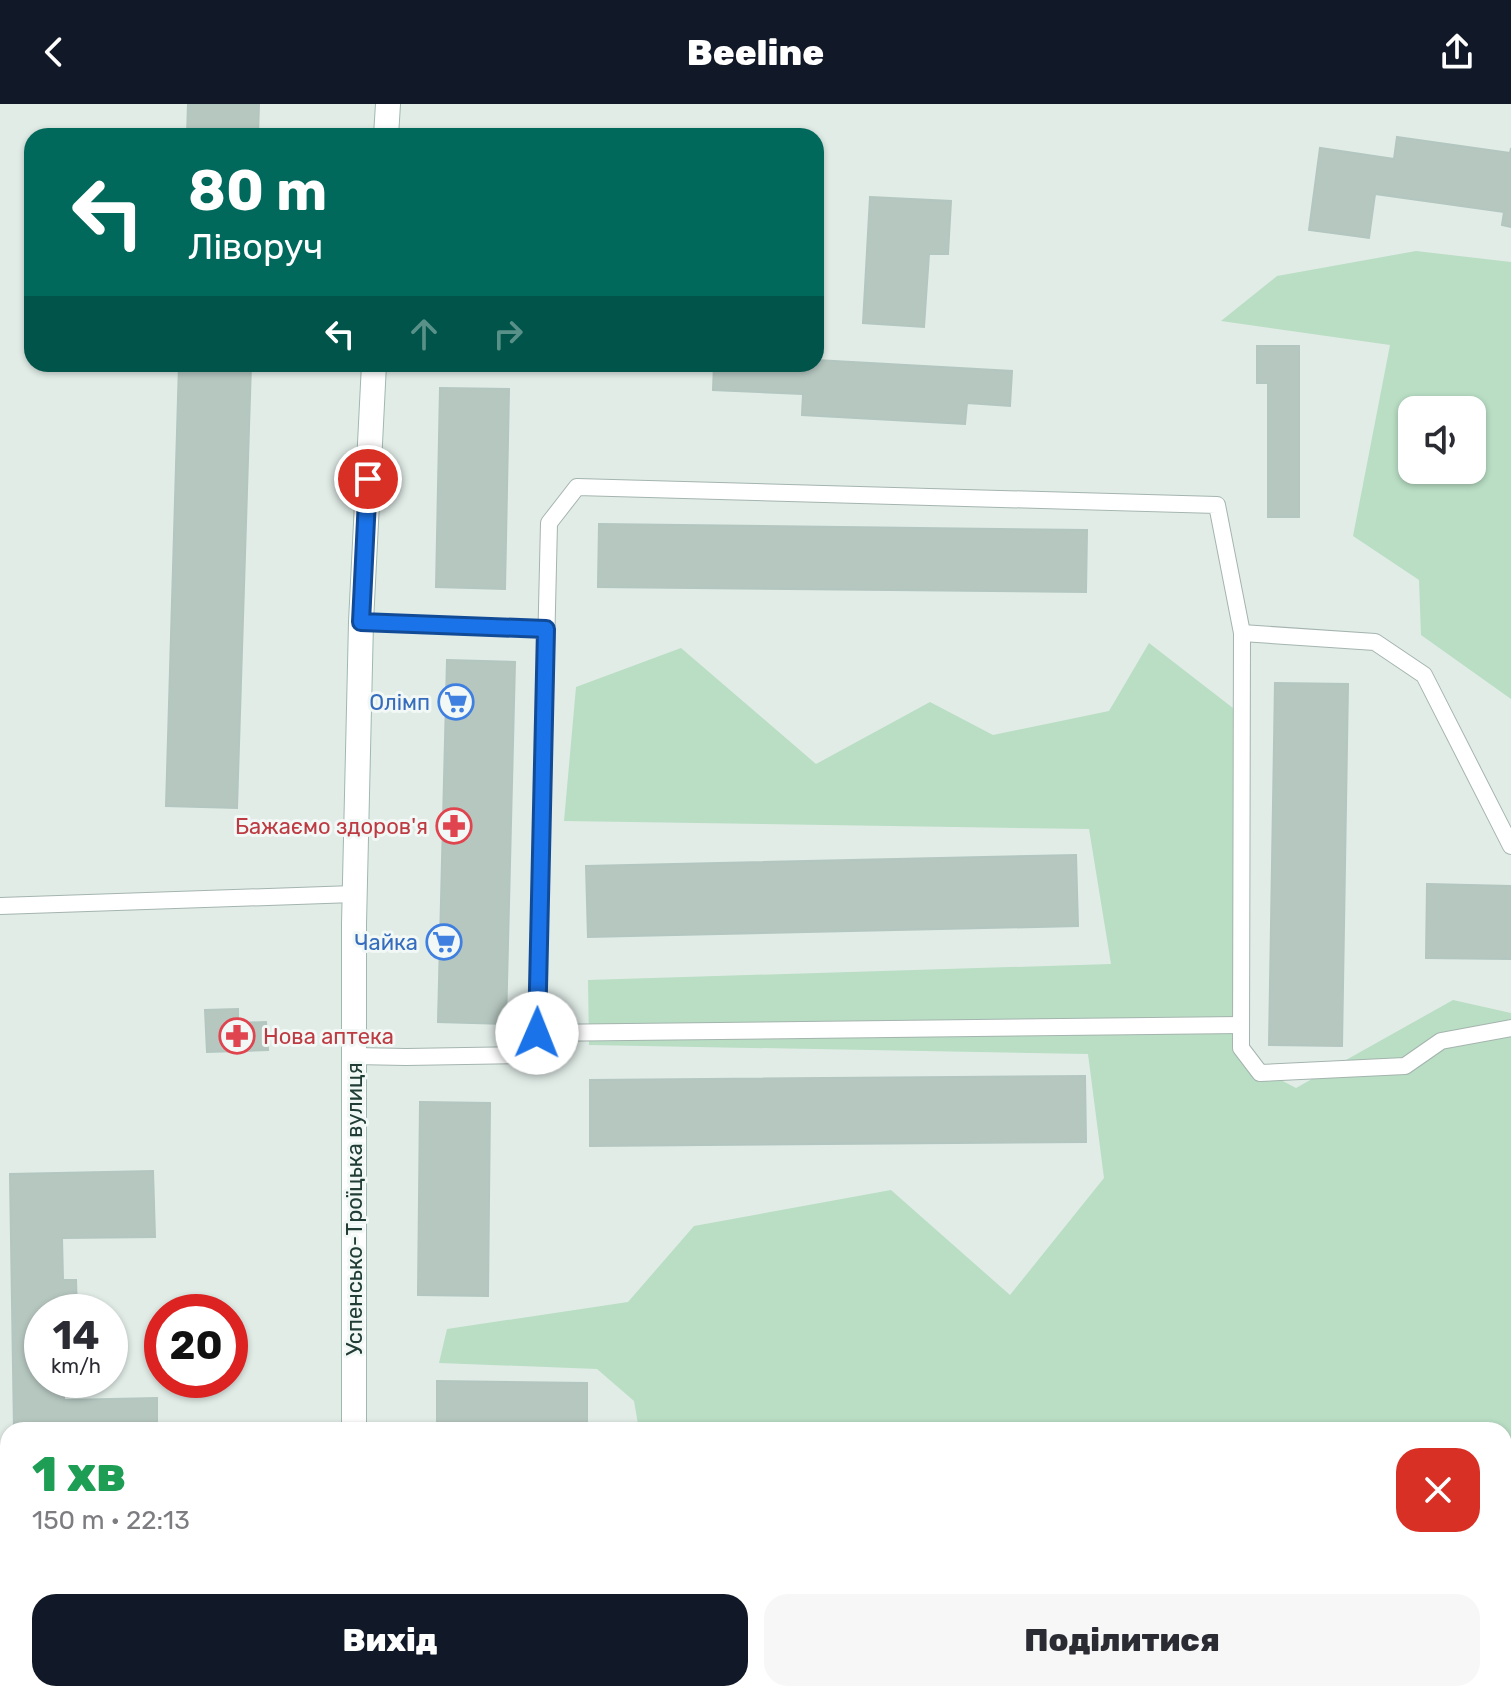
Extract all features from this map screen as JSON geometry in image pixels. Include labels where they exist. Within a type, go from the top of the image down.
[{"type":"main road","points":[[386,128],[388,104]]},
{"type":"main road","name":"Успенсько-Троїцька вулиця","points":[[354,1422],[354,894],[361,622],[374,372]]},
{"type":"lane","points":[[354,1056],[522,1055],[537,1033],[549,523],[577,487],[1217,505],[1242,633],[1241,1048],[1260,1073],[1405,1066],[1441,1041],[1511,1028]]},
{"type":"lane","points":[[361,622],[546,629]]},
{"type":"lane","points":[[1242,633],[1375,642],[1424,675],[1511,846]]},
{"type":"lane","points":[[0,906],[354,894]]},
{"type":"lane","points":[[537,1033],[1241,1025]]},
{"type":"green space","points":[[1416,251],[1511,262],[1511,699],[1421,635],[1419,580],[1353,536],[1390,345],[1221,321],[1277,276]]},
{"type":"green space","points":[[1149,643],[1242,715],[1245,1061],[1296,1088],[1453,1000],[1511,1013],[1511,1422],[638,1422],[634,1401],[597,1369],[439,1363],[447,1329],[628,1302],[694,1226],[891,1190],[1010,1295],[1104,1178],[1088,1054],[589,1045],[588,980],[1111,964],[1089,829],[564,821],[576,687],[681,648],[816,764],[930,702],[993,735],[1109,711]]},
{"type":"building","points":[[188,104],[259,104],[258,128],[187,128]]},
{"type":"building","points":[[1397,137],[1510,153],[1511,148],[1511,227],[1502,225],[1504,212],[1375,194],[1369,238],[1309,230],[1320,148],[1394,159]]},
{"type":"building","points":[[870,197],[951,201],[948,254],[929,254],[924,327],[863,323]]},
{"type":"building","points":[[1257,346],[1299,346],[1299,517],[1268,517],[1268,383],[1257,383]]},
{"type":"building","points":[[824,360],[1012,371],[1010,406],[967,403],[965,424],[802,415],[803,394],[713,390],[714,372],[824,372]]},
{"type":"building","points":[[179,372],[251,372],[237,808],[166,806]]},
{"type":"building","points":[[440,388],[509,389],[505,589],[436,587]]},
{"type":"building","points":[[599,524],[1087,530],[1086,592],[598,587]]},
{"type":"building","points":[[447,660],[515,662],[506,1024],[438,1022]]},
{"type":"building","points":[[1275,683],[1348,684],[1342,1046],[1269,1045]]},
{"type":"building","points":[[1076,855],[1078,926],[588,937],[586,866]]},
{"type":"building","points":[[1427,884],[1511,886],[1511,959],[1426,958]]},
{"type":"building","name":"Нова аптека","points":[[238,1009],[238,1023],[266,1022],[268,1050],[207,1052],[205,1010]]},
{"type":"building","points":[[1085,1076],[1086,1142],[590,1146],[590,1080]]},
{"type":"building","points":[[420,1102],[490,1103],[488,1296],[418,1295]]},
{"type":"building","points":[[153,1171],[155,1237],[62,1238],[63,1280],[76,1280],[76,1294],[24,1294],[24,1398],[157,1398],[157,1422],[14,1422],[10,1174]]},
{"type":"building","points":[[437,1381],[587,1383],[587,1422],[437,1422]]},
{"type":"place","name":"Олімп","points":[[456,702]]},
{"type":"place","name":"Бажаємо здоров'я","points":[[454,826]]},
{"type":"place","name":"Чайка","points":[[444,942]]},
{"type":"place","name":"Нова аптека","points":[[237,1036]]},
{"type":"route","points":[[368,479],[361,622],[546,629],[537,1033]]}]
